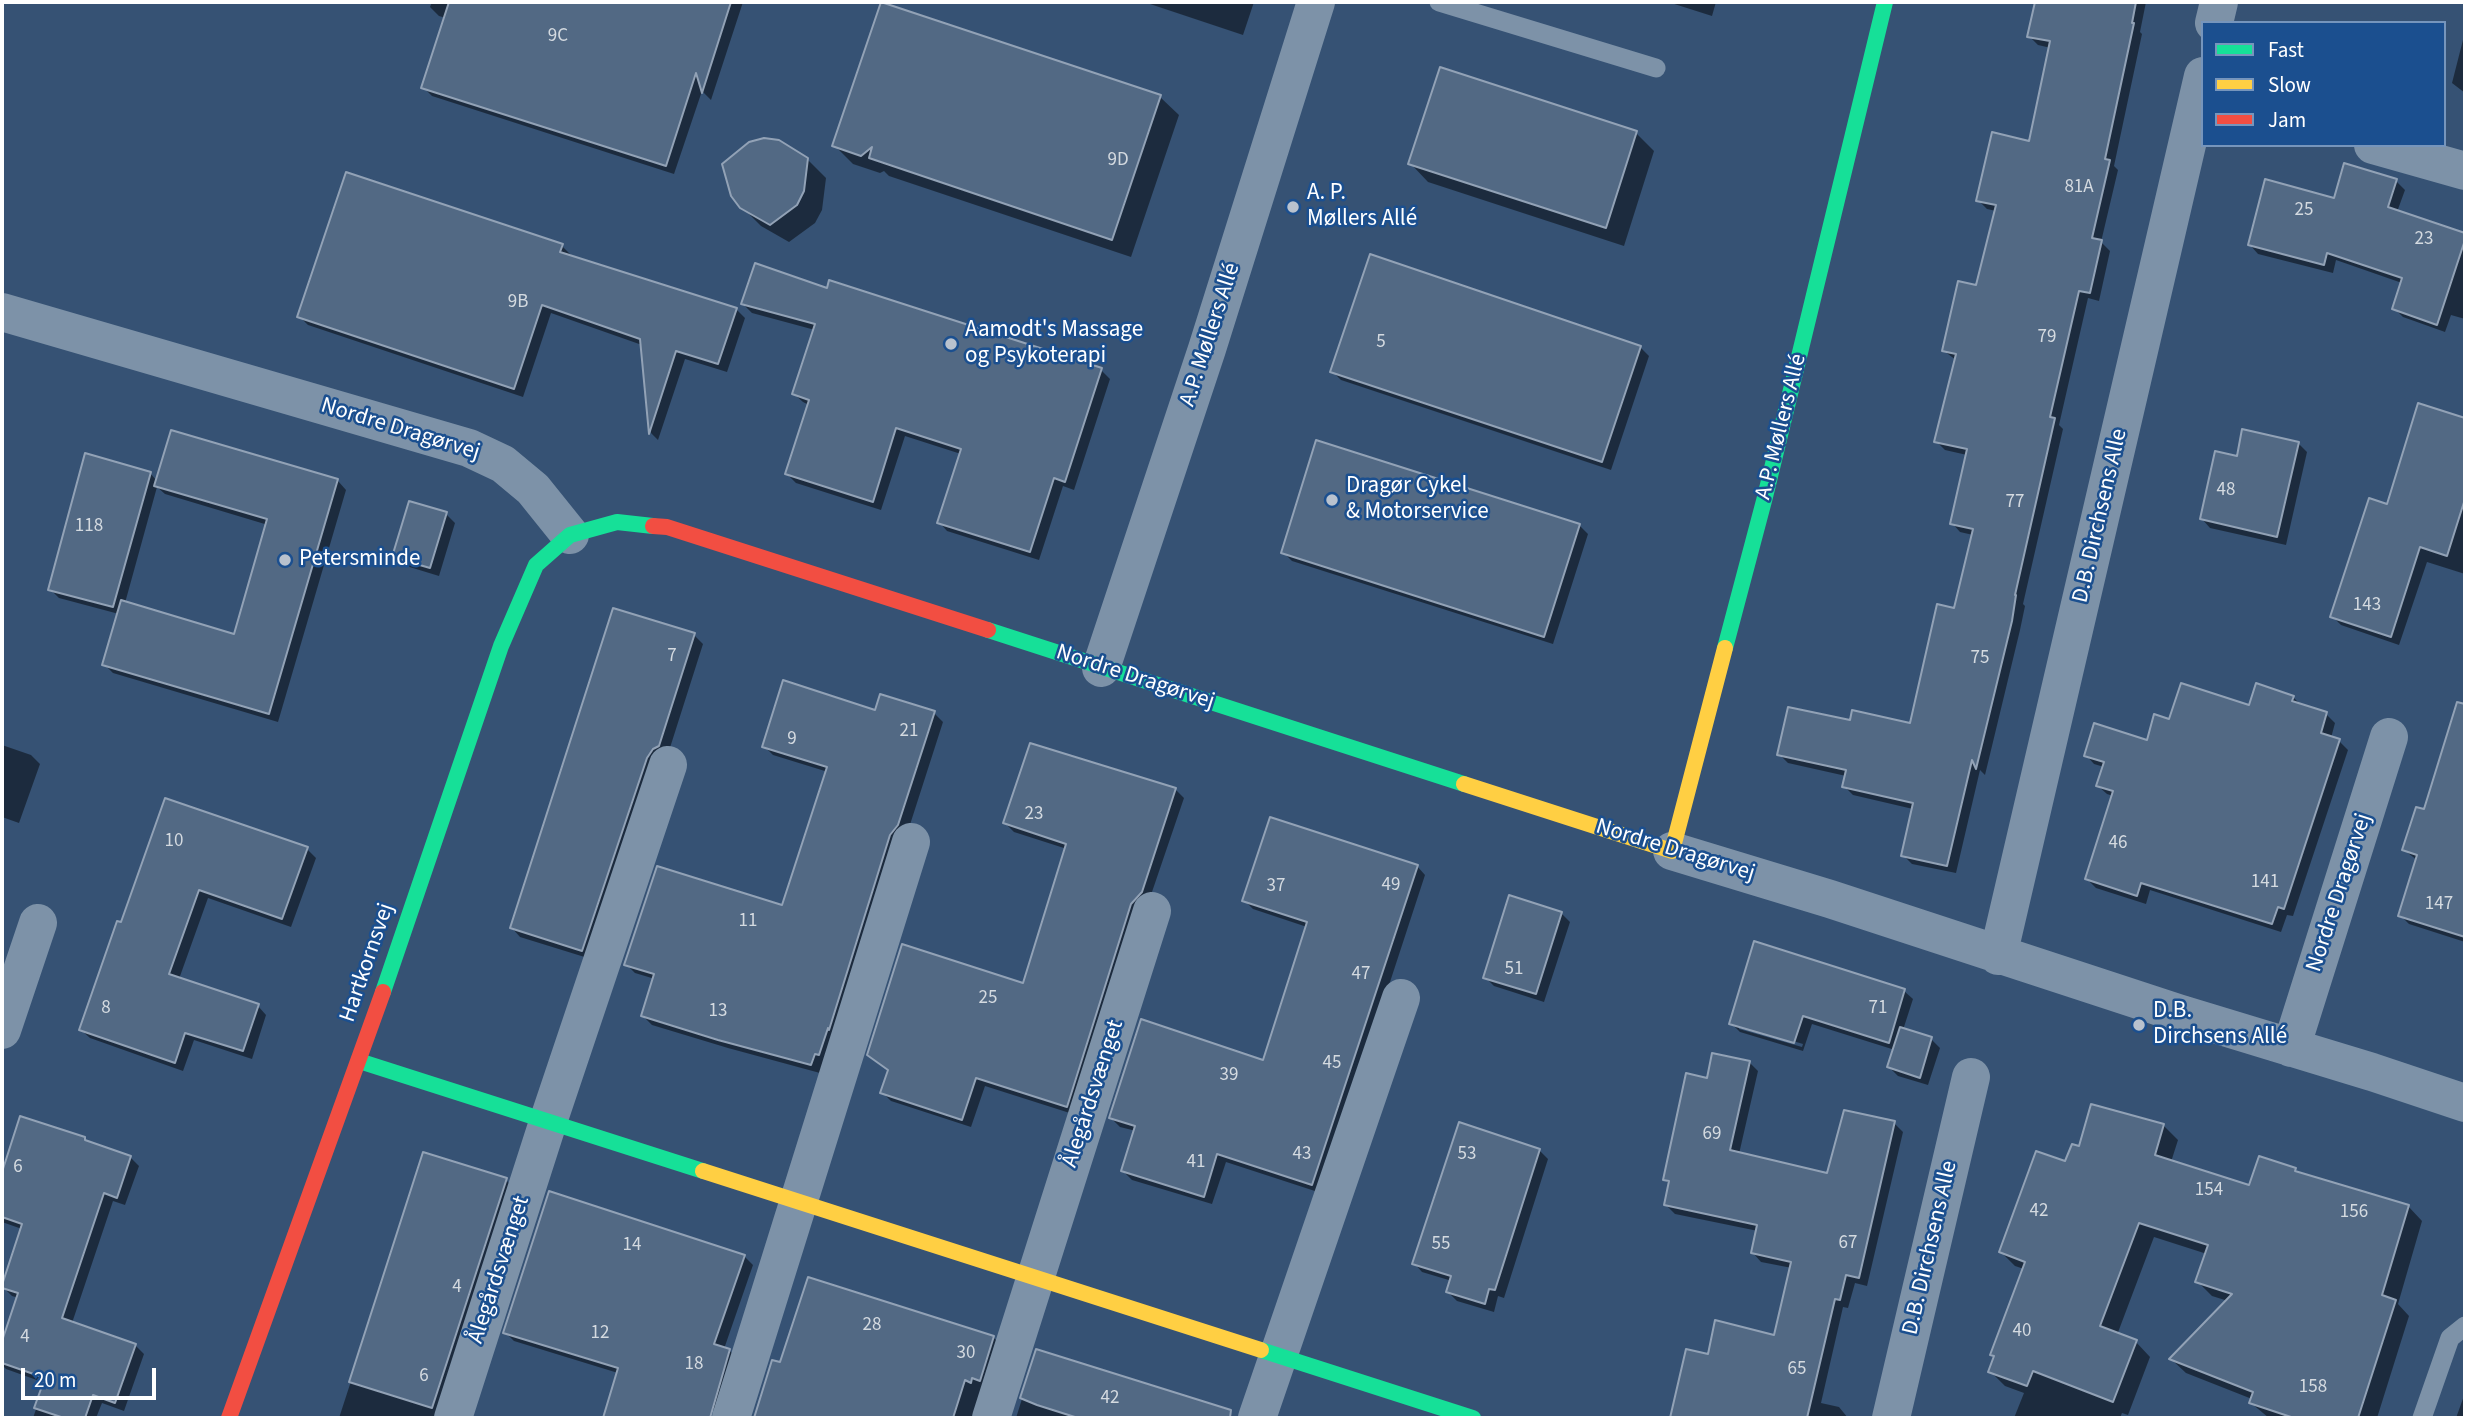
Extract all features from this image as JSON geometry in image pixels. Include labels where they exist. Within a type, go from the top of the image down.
[{"type":"street","name":"A.P. Møllers Allé","points":[[1101,668],[1207,349],[1316,2]]},
{"type":"street","name":"A.P. Møllers Allé","points":[[1672,851],[1765,497],[1885,2]]},
{"type":"street","points":[[2214,21],[2219,2]]},
{"type":"street","name":"D.B. Dirchsens Alle","points":[[1998,956],[2201,90]]},
{"type":"street","points":[[2380,147],[2465,171]]},
{"type":"street","name":"Nordre Dragørvej","points":[[2,312],[469,448],[503,464],[533,489],[570,535],[617,522],[667,527],[1672,851],[1830,899],[1998,956],[2465,1103]]},
{"type":"street","name":"Hartkornsvej","points":[[229,1418],[359,1061],[501,646],[536,565],[570,535]]},
{"type":"street","name":"Nordre Dragørvej","points":[[2291,1048],[2389,737]]},
{"type":"street","name":"Ålegårdsvænget","points":[[453,1418],[548,1122],[668,765]]},
{"type":"street","points":[[731,1418],[911,842]]},
{"type":"street","name":"Ålegårdsvænget","points":[[991,1418],[1152,911]]},
{"type":"street","points":[[2,1030],[38,923]]},
{"type":"street","points":[[1257,1418],[1401,998]]},
{"type":"street","points":[[359,1061],[1473,1418]]},
{"type":"street","name":"D.B. Dirchsens Alle","points":[[1891,1418],[1971,1077]]},
{"type":"lane","points":[[1439,2],[1656,68]]},
{"type":"lane","points":[[2422,1418],[2450,1338],[2465,1326]]},
{"type":"building","points":[[449,2],[731,2],[702,93],[696,73],[666,166],[421,88]]},
{"type":"building","points":[[881,2],[1161,95],[1112,240],[869,158],[872,147],[861,156],[832,146]]},
{"type":"building","points":[[2035,2],[2136,2],[2134,23],[2105,159],[2110,160],[2092,238],[2102,240],[2090,293],[2079,291],[2050,417],[2055,418],[2015,595],[2012,621],[1976,769],[1972,760],[1947,866],[1901,856],[1913,803],[1842,787],[1846,770],[1777,755],[1788,707],[1850,720],[1852,710],[1910,723],[1937,604],[1954,608],[1973,529],[1950,524],[1967,449],[1934,442],[1956,354],[1942,351],[1958,281],[1976,285],[1996,205],[1976,201],[1992,132],[2029,141],[2050,41],[2027,37]]},
{"type":"building","points":[[1440,67],[1637,131],[1606,228],[1408,164]]},
{"type":"building","points":[[764,138],[779,140],[808,158],[804,191],[797,205],[770,225],[740,208],[731,196],[722,164],[749,142]]},
{"type":"building","points":[[2344,163],[2397,179],[2388,207],[2465,233],[2437,325],[2392,309],[2402,278],[2327,253],[2324,265],[2248,245],[2265,179],[2334,198]]},
{"type":"building","points":[[346,172],[563,244],[560,252],[737,308],[718,364],[676,351],[649,434],[640,339],[542,305],[514,389],[297,317]]},
{"type":"building","points":[[1370,254],[1641,346],[1602,462],[1330,372]]},
{"type":"building","points":[[755,263],[827,288],[829,280],[1102,368],[1065,482],[1054,478],[1030,552],[937,523],[961,449],[896,428],[873,502],[785,474],[809,400],[792,394],[815,324],[741,304]]},
{"type":"building","points":[[2418,403],[2465,418],[2465,499],[2447,556],[2420,547],[2391,637],[2330,617],[2369,498],[2387,504]]},
{"type":"building","points":[[2242,429],[2299,442],[2277,537],[2200,519],[2215,451],[2237,456]]},
{"type":"building","name":"Petersminde","points":[[171,430],[338,479],[269,714],[102,665],[121,600],[234,634],[267,519],[154,486]]},
{"type":"building","points":[[1316,440],[1580,524],[1544,637],[1281,553]]},
{"type":"building","points":[[85,453],[151,472],[113,607],[48,590]]},
{"type":"building","points":[[409,501],[447,512],[430,568],[392,557]]},
{"type":"building","points":[[613,608],[695,633],[659,746],[653,749],[647,758],[582,951],[510,928]]},
{"type":"building","points":[[783,680],[875,710],[880,694],[935,711],[898,825],[890,835],[829,1030],[828,1028],[819,1055],[815,1054],[811,1065],[641,1016],[654,974],[624,965],[657,866],[782,905],[827,767],[762,747]]},
{"type":"building","points":[[2181,683],[2249,705],[2256,683],[2294,696],[2292,701],[2327,712],[2321,733],[2340,739],[2284,909],[2278,907],[2272,924],[2141,883],[2137,896],[2085,879],[2113,791],[2096,786],[2104,762],[2084,756],[2094,723],[2147,740],[2154,714],[2169,719]]},
{"type":"building","points":[[2457,702],[2465,704],[2465,937],[2398,916],[2417,855],[2402,850],[2416,807],[2424,809]]},
{"type":"building","points":[[1030,743],[1176,788],[1142,892],[1131,904],[1067,1107],[976,1078],[962,1120],[880,1093],[888,1070],[867,1055],[902,944],[1023,983],[1066,844],[1003,823]]},
{"type":"building","points":[[165,798],[308,847],[282,919],[199,890],[169,974],[259,1004],[243,1051],[185,1033],[175,1063],[79,1030],[117,921],[121,922]]},
{"type":"building","points":[[1270,817],[1418,865],[1312,1185],[1217,1154],[1204,1197],[1121,1171],[1135,1126],[1109,1118],[1141,1019],[1263,1060],[1307,922],[1242,901]]},
{"type":"building","points":[[1509,895],[1562,912],[1536,994],[1483,978]]},
{"type":"building","points":[[1754,941],[1905,989],[1889,1043],[1803,1016],[1794,1043],[1729,1024]]},
{"type":"building","points":[[1900,1027],[1932,1037],[1920,1078],[1887,1067]]},
{"type":"building","points":[[1712,1053],[1750,1061],[1730,1150],[1827,1173],[1844,1110],[1895,1121],[1859,1278],[1846,1275],[1840,1300],[1835,1299],[1807,1418],[1670,1418],[1686,1349],[1708,1354],[1715,1320],[1774,1335],[1791,1262],[1751,1253],[1757,1225],[1664,1205],[1669,1181],[1663,1180],[1686,1073],[1707,1078]]},
{"type":"building","points":[[2091,1104],[2164,1124],[2155,1155],[2249,1185],[2259,1156],[2296,1168],[2295,1171],[2409,1205],[2382,1295],[2396,1300],[2358,1418],[2294,1418],[2249,1403],[2253,1392],[2169,1359],[2232,1294],[2195,1282],[2208,1245],[2139,1223],[2100,1326],[2137,1340],[2113,1402],[2033,1371],[2027,1386],[1988,1372],[1994,1356],[1990,1355],[2025,1262],[1999,1252],[2036,1151],[2065,1161],[2072,1144],[2079,1146]]},
{"type":"building","points":[[20,1116],[85,1137],[85,1140],[131,1156],[117,1198],[104,1193],[62,1318],[136,1344],[115,1403],[93,1395],[85,1418],[64,1418],[34,1408],[45,1378],[2,1363],[2,1341],[18,1293],[2,1288],[2,1285],[22,1224],[2,1217],[2,1172]]},
{"type":"building","points":[[1459,1122],[1540,1149],[1495,1290],[1489,1289],[1485,1304],[1446,1292],[1451,1276],[1412,1264]]},
{"type":"building","points":[[423,1152],[507,1178],[432,1408],[349,1382]]},
{"type":"building","points":[[549,1191],[745,1255],[714,1344],[730,1349],[710,1418],[603,1418],[618,1368],[503,1333]]},
{"type":"building","points":[[808,1277],[994,1336],[980,1381],[972,1378],[971,1383],[965,1380],[953,1418],[754,1418],[772,1360],[780,1362]]},
{"type":"building","points":[[1036,1349],[1231,1410],[1230,1418],[1078,1418],[1037,1405],[1020,1398]]},
{"type":"traffic: fast","points":[[1725,648],[1765,497],[1885,2]]},
{"type":"traffic: fast","points":[[383,992],[501,646],[536,565],[570,535],[617,522],[653,526]]},
{"type":"traffic: fast","points":[[988,630],[1464,784]]},
{"type":"traffic: fast","points":[[359,1061],[703,1171]]},
{"type":"traffic: fast","points":[[1261,1350],[1473,1418]]},
{"type":"traffic: slow","points":[[1464,784],[1672,851],[1725,648]]},
{"type":"traffic: slow","points":[[703,1171],[1261,1350]]},
{"type":"traffic: jam","points":[[653,526],[667,527],[988,630]]},
{"type":"traffic: jam","points":[[229,1418],[383,992]]},
{"type":"place","name":"A. P. Møllers Allé","points":[[1293,207]]},
{"type":"place","name":"Aamodt's Massage og Psykoterapi","points":[[951,344]]},
{"type":"place","name":"Dragør Cykel & Motorservice","points":[[1332,500]]},
{"type":"place","name":"Petersminde","points":[[285,560]]},
{"type":"place","name":"D.B. Dirchsens Allé","points":[[2139,1025]]}]
